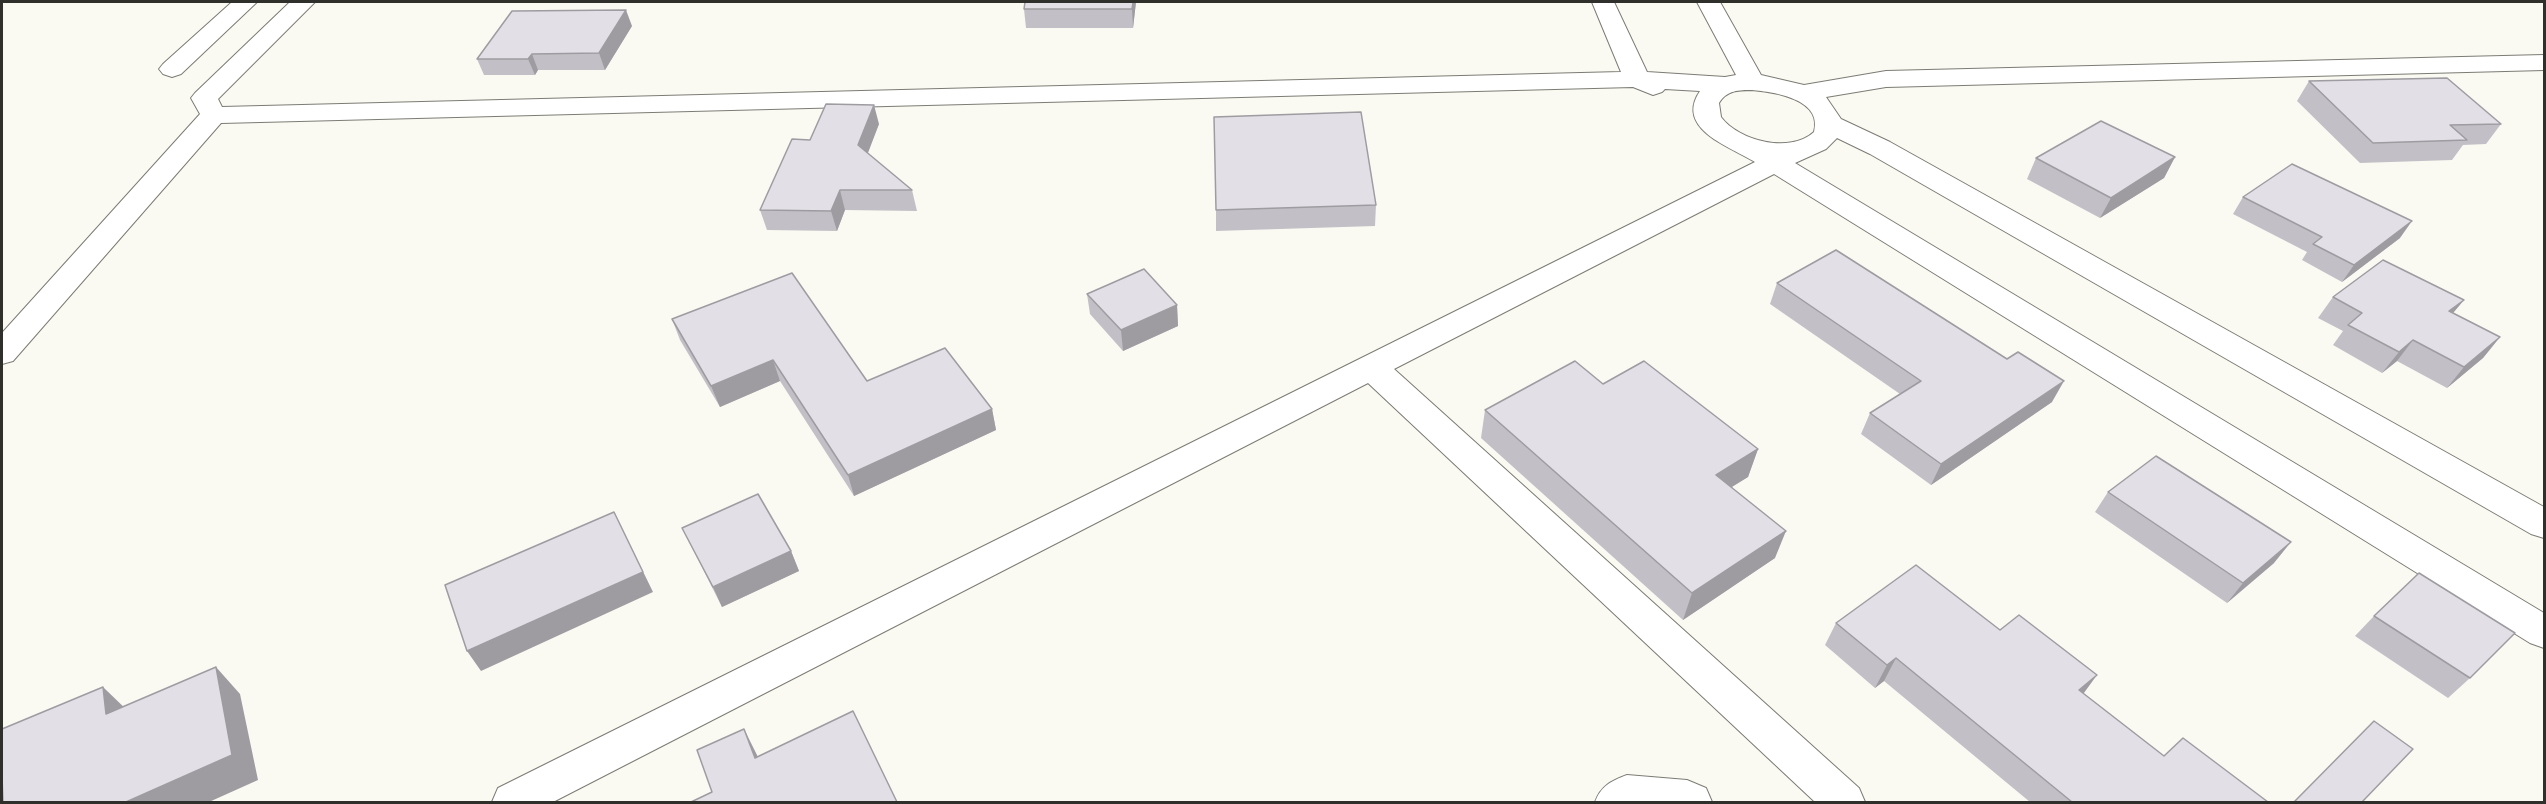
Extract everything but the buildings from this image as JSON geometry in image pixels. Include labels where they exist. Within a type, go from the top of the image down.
[{"type":"street","points":[[172,69],[245,2]]},
{"type":"street","points":[[214,115],[204,98],[303,2]]},
{"type":"street","points":[[1603,2],[1637,79],[1664,92],[1726,136],[1745,144],[2544,632]]},
{"type":"street","points":[[1709,2],[1752,82]]},
{"type":"street","points":[[1801,93],[1886,79],[2544,62]]},
{"type":"street","points":[[2,353],[214,115],[1637,79],[1725,85],[1752,82],[1786,87],[1816,102],[1826,113],[1829,124],[1826,134],[1818,142],[513,802]]},
{"type":"street","points":[[1712,125],[1705,113],[1705,102],[1712,92],[1725,85]]},
{"type":"street","points":[[1829,124],[1890,154],[2544,524]]},
{"type":"street","points":[[1745,144],[1776,150],[1805,147]]},
{"type":"street","points":[[1371,368],[1844,802]]},
{"type":"street","points":[[1616,802],[1627,794],[1687,799],[1691,802]]}]
